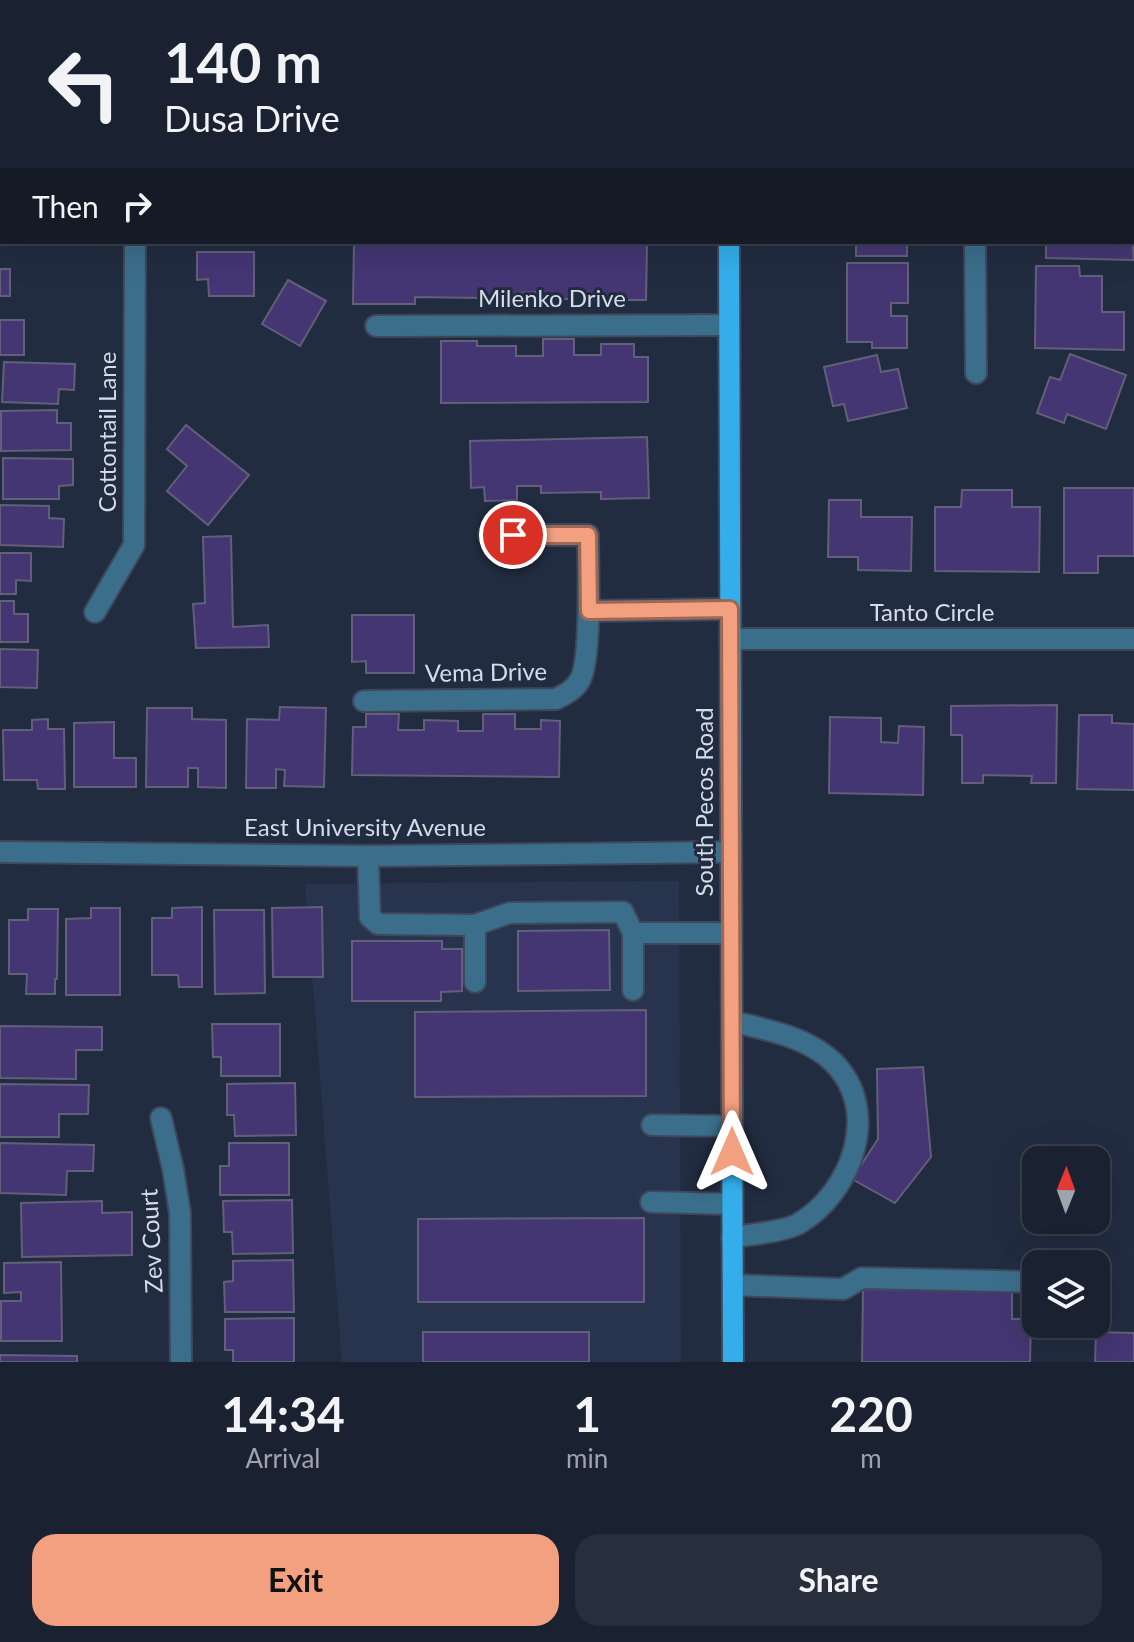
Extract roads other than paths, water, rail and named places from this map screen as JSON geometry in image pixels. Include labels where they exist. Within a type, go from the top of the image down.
[{"type":"main road","name":"South Pecos Road","points":[[729,244],[733,1362]]},
{"type":"street","name":"Cottontail Lane","points":[[95,612],[134,545],[135,244]]},
{"type":"street","points":[[975,244],[976,373]]},
{"type":"street","name":"Milenko Drive","points":[[376,326],[729,325]]},
{"type":"street","name":"Vema Drive","points":[[364,701],[556,699],[570,693],[582,677],[589,611],[588,535],[489,535]]},
{"type":"street","points":[[589,611],[730,609]]},
{"type":"street","name":"Tanto Circle","points":[[730,639],[1134,639]]},
{"type":"street","name":"East University Avenue","points":[[0,852],[368,856],[731,852]]},
{"type":"street","points":[[368,856],[370,917],[378,924],[475,925],[509,913],[623,912],[633,933],[633,990]]},
{"type":"street","points":[[475,925],[475,982]]},
{"type":"street","points":[[633,933],[731,933]]},
{"type":"street","points":[[732,1021],[790,1037],[812,1047],[833,1062],[849,1083],[858,1115],[855,1153],[844,1179],[823,1205],[796,1225],[732,1238]]},
{"type":"street","name":"Zev Court","points":[[161,1118],[180,1213],[181,1362]]},
{"type":"street","points":[[652,1125],[732,1126]]},
{"type":"street","points":[[651,1202],[732,1204]]},
{"type":"street","points":[[733,1285],[843,1289],[862,1278],[1022,1282]]}]
